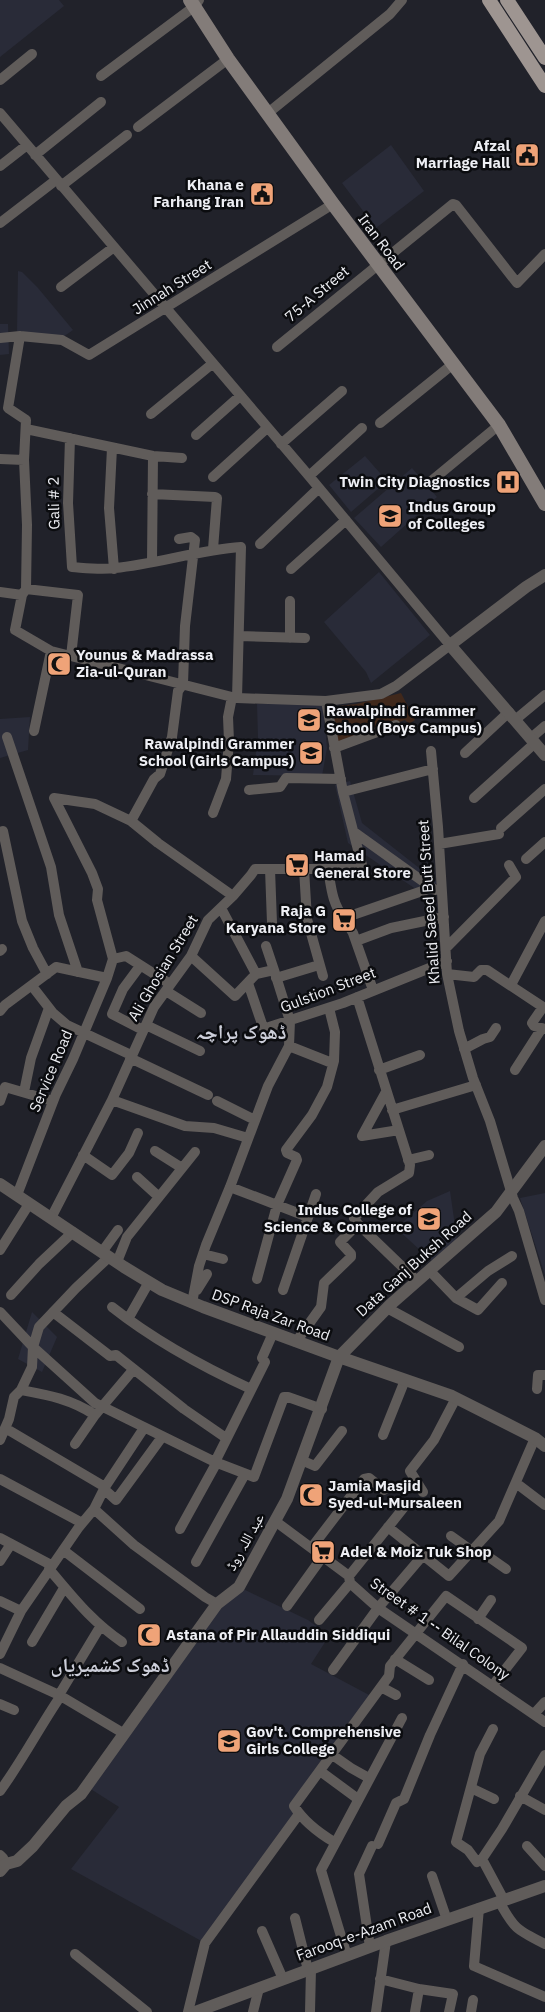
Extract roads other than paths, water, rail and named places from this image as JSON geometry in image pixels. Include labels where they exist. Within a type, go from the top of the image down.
[{"type":"main road","points":[[489,0],[545,86]]},
{"type":"main road","points":[[506,0],[545,58]]},
{"type":"main road","name":"Iran Road","points":[[195,2],[228,59],[377,264],[499,425],[545,504]]},
{"type":"street","points":[[268,113],[390,14],[402,0]]},
{"type":"street","points":[[101,76],[195,2]]},
{"type":"street","points":[[0,80],[32,54]]},
{"type":"street","points":[[138,127],[228,59]]},
{"type":"street","points":[[35,155],[101,102]]},
{"type":"street","points":[[0,113],[545,755]]},
{"type":"street","points":[[0,223],[127,135]]},
{"type":"street","points":[[0,166],[27,145]]},
{"type":"street","name":"Jinnah Street","points":[[20,336],[62,340],[89,355],[167,309],[333,204]]},
{"type":"street","name":"75-A Street","points":[[276,347],[453,204],[456,205],[516,283],[545,254]]},
{"type":"street","points":[[61,287],[114,247]]},
{"type":"street","points":[[0,338],[20,336],[8,408],[25,419],[26,429],[24,460],[27,525],[24,592],[15,630],[51,651],[235,697],[326,701],[381,694],[396,686],[526,587],[545,575]]},
{"type":"street","points":[[151,414],[212,364]]},
{"type":"street","points":[[380,424],[453,364]]},
{"type":"street","points":[[281,444],[342,391]]},
{"type":"street","points":[[196,435],[240,396]]},
{"type":"street","points":[[430,482],[499,425]]},
{"type":"street","points":[[213,477],[268,428]]},
{"type":"street","points":[[309,476],[362,428]]},
{"type":"street","points":[[26,429],[153,456],[182,458]]},
{"type":"street","name":"Gali # 2","points":[[70,438],[68,495],[72,567],[114,568]]},
{"type":"street","points":[[112,448],[109,508],[114,568],[193,555],[213,549],[241,547],[239,636],[235,697],[228,717],[229,741],[226,779],[213,813]]},
{"type":"street","points":[[152,562],[153,456]]},
{"type":"street","points":[[0,459],[24,460]]},
{"type":"street","points":[[260,544],[319,488]]},
{"type":"street","points":[[152,494],[215,497],[213,549]]},
{"type":"street","points":[[291,569],[346,520]]},
{"type":"street","points":[[131,821],[154,779],[160,774],[172,737],[178,691],[183,684],[185,626],[194,537],[179,539]]},
{"type":"street","points":[[0,592],[78,595],[71,656]]},
{"type":"street","points":[[290,601],[290,638]]},
{"type":"street","points":[[239,636],[305,638]]},
{"type":"street","points":[[34,732],[51,651]]},
{"type":"street","points":[[465,753],[512,716],[545,695]]},
{"type":"street","points":[[326,701],[343,792],[354,832],[442,896]]},
{"type":"street","points":[[334,748],[396,725]]},
{"type":"street","points":[[474,798],[533,741],[545,726]]},
{"type":"street","points":[[7,737],[51,867],[59,915],[78,972]]},
{"type":"street","name":"Khalid Saeed Butt Street","points":[[431,751],[447,974],[464,1050],[490,1121],[545,1300]]},
{"type":"street","points":[[343,792],[433,769]]},
{"type":"street","points":[[249,790],[280,787],[286,778],[341,780]]},
{"type":"street","points":[[439,844],[500,831],[545,789]]},
{"type":"street","points":[[201,1013],[126,956],[113,958],[97,900],[98,889],[92,873],[54,798],[95,804],[131,821],[158,843],[233,896]]},
{"type":"street","points":[[0,832],[3,831],[22,921],[33,948],[47,974]]},
{"type":"street","name":"Ali Ghosian Street","points":[[51,1218],[112,1100],[154,1007],[191,956],[208,920],[252,875],[254,869],[363,869],[354,832]]},
{"type":"street","points":[[526,859],[545,842]]},
{"type":"street","points":[[446,948],[516,877],[509,865]]},
{"type":"street","points":[[270,869],[272,923]]},
{"type":"street","points":[[304,869],[307,919],[323,976]]},
{"type":"street","points":[[328,869],[334,902],[356,940],[374,990]]},
{"type":"street","points":[[344,918],[431,888]]},
{"type":"street","points":[[221,908],[256,974]]},
{"type":"street","points":[[356,940],[391,928],[444,918]]},
{"type":"street","points":[[511,984],[544,921]]},
{"type":"street","points":[[192,1300],[204,1254],[248,1138],[268,1086],[289,1046],[290,1021],[266,946]]},
{"type":"street","points":[[191,956],[234,995],[237,995],[256,974],[275,974],[319,965]]},
{"type":"street","name":"Service Road","points":[[16,1195],[53,1101],[107,978],[113,958]]},
{"type":"street","name":"Gulstion Street","points":[[248,983],[265,1028],[329,1008],[447,961]]},
{"type":"street","points":[[140,966],[122,989],[112,1014],[200,1051]]},
{"type":"street","points":[[0,1011],[56,967],[107,978]]},
{"type":"street","points":[[447,974],[474,977],[484,969],[511,984],[543,1007],[532,1023],[534,1026],[544,1029],[515,1070]]},
{"type":"street","points":[[32,986],[49,1008],[67,1025],[255,1120]]},
{"type":"street","points":[[357,997],[408,1160],[409,1173],[378,1192],[354,1218],[417,1281]]},
{"type":"street","points":[[24,1092],[31,1058],[49,1008]]},
{"type":"street","points":[[257,1279],[277,1205],[297,1160],[296,1157],[287,1153],[286,1150],[312,1115],[327,1087],[334,1061],[335,1032],[329,1008]]},
{"type":"street","points":[[464,1050],[483,1038],[490,1037],[496,1028]]},
{"type":"street","points":[[289,1046],[332,1063]]},
{"type":"street","points":[[379,1070],[420,1055]]},
{"type":"street","points":[[392,1110],[476,1085]]},
{"type":"street","points":[[0,1101],[2,1086],[53,1101]]},
{"type":"street","points":[[386,1092],[362,1136],[399,1130]]},
{"type":"street","points":[[112,1100],[185,1126],[214,1128],[248,1138]]},
{"type":"street","points":[[83,1155],[112,1175],[129,1153],[138,1133]]},
{"type":"street","name":"Data Ganj Buksh Road","points":[[339,1357],[387,1308],[496,1212],[545,1146]]},
{"type":"street","points":[[155,1151],[182,1168]]},
{"type":"street","points":[[0,1440],[14,1397],[21,1390],[32,1367],[32,1347],[39,1328],[109,1257],[195,1152]]},
{"type":"street","points":[[408,1160],[429,1155]]},
{"type":"street","points":[[137,1177],[159,1197]]},
{"type":"street","name":"DSP Raja Zar Road","points":[[0,1184],[162,1290],[192,1300],[296,1342],[456,1398],[540,1442]]},
{"type":"street","points":[[230,1187],[308,1216]]},
{"type":"street","points":[[283,1290],[316,1194]]},
{"type":"street","points":[[0,1250],[29,1204]]},
{"type":"street","points":[[296,1342],[321,1307],[324,1283],[351,1256],[340,1242],[358,1224]]},
{"type":"street","points":[[109,1257],[118,1230]]},
{"type":"street","points":[[11,1296],[39,1264],[73,1232]]},
{"type":"street","points":[[204,1254],[223,1259]]},
{"type":"street","points":[[456,1298],[488,1271],[512,1256]]},
{"type":"street","points":[[429,1270],[456,1298],[478,1310],[502,1283]]},
{"type":"street","points":[[192,1300],[206,1274]]},
{"type":"street","points":[[128,1319],[149,1282]]},
{"type":"street","points":[[112,1307],[160,1342],[210,1370],[251,1389]]},
{"type":"street","points":[[387,1308],[459,1348]]},
{"type":"street","points":[[0,1312],[32,1347],[94,1403],[216,1462],[254,1477],[256,1476],[284,1397],[322,1409]]},
{"type":"street","points":[[53,1312],[110,1356],[115,1354],[133,1370],[226,1438]]},
{"type":"street","points":[[180,1529],[266,1362],[262,1358],[273,1333]]},
{"type":"street","name":"عبد اللہ روڈ","points":[[2,1864],[17,1861],[33,1846],[66,1806],[81,1794],[217,1604],[239,1587],[287,1500],[322,1409],[339,1357]]},
{"type":"street","points":[[75,1444],[95,1414],[133,1370]]},
{"type":"street","points":[[537,1389],[538,1375],[545,1375]]},
{"type":"street","points":[[383,1435],[405,1380]]},
{"type":"street","points":[[21,1390],[53,1396],[79,1404],[95,1414]]},
{"type":"street","points":[[423,1492],[410,1472],[434,1440],[456,1398]]},
{"type":"street","points":[[5,1421],[105,1489],[116,1500],[162,1437]]},
{"type":"street","points":[[1,1649],[21,1611],[50,1567],[94,1509],[144,1428]]},
{"type":"street","points":[[301,1460],[315,1466],[342,1431]]},
{"type":"street","points":[[388,1527],[449,1576],[499,1521],[516,1483],[540,1442]]},
{"type":"street","points":[[196,1562],[245,1474]]},
{"type":"street","points":[[312,1547],[364,1479],[369,1478],[384,1490]]},
{"type":"street","points":[[0,1479],[82,1523]]},
{"type":"street","points":[[516,1483],[545,1505]]},
{"type":"street","points":[[318,1620],[405,1506]]},
{"type":"street","points":[[94,1509],[134,1545],[217,1604]]},
{"type":"street","name":"Street # 1 -- Bilal Colony","points":[[275,1521],[323,1556],[378,1608],[463,1664],[545,1722]]},
{"type":"street","points":[[451,1536],[506,1569]]},
{"type":"street","points":[[0,1538],[50,1567],[64,1588],[100,1627],[122,1642]]},
{"type":"street","points":[[0,1561],[11,1544]]},
{"type":"street","points":[[63,1550],[140,1610]]},
{"type":"street","points":[[333,1670],[378,1608],[424,1554]]},
{"type":"street","points":[[287,1606],[323,1556]]},
{"type":"street","points":[[32,1642],[64,1588]]},
{"type":"street","points":[[334,1842],[318,1833],[299,1814],[294,1806],[389,1676],[390,1666],[395,1659],[446,1596],[522,1648],[492,1685]]},
{"type":"street","points":[[478,1619],[491,1600]]},
{"type":"street","points":[[0,1601],[21,1611]]},
{"type":"street","points":[[0,1791],[16,1769],[100,1627]]},
{"type":"street","points":[[395,1659],[430,1680]]},
{"type":"street","points":[[370,1947],[359,1874],[396,1803],[404,1799],[430,1735],[463,1664]]},
{"type":"street","points":[[0,1668],[59,1696],[123,1733]]},
{"type":"street","points":[[381,1686],[396,1695]]},
{"type":"street","points":[[534,1714],[545,1702]]},
{"type":"street","points":[[0,1704],[14,1710]]},
{"type":"street","points":[[347,1956],[321,1870],[334,1842],[402,1718]]},
{"type":"street","points":[[493,1729],[480,1754],[456,1842],[468,1850],[477,1862],[482,1859],[545,1755]]},
{"type":"street","points":[[331,1754],[369,1778]]},
{"type":"street","points":[[320,1771],[358,1799]]},
{"type":"street","points":[[471,1788],[494,1799]]},
{"type":"street","points":[[520,1796],[545,1810]]},
{"type":"street","points":[[188,2012],[205,1943],[299,1814]]},
{"type":"street","points":[[527,1846],[545,1866]]},
{"type":"street","points":[[482,1859],[510,1921],[524,1935],[545,1944]]},
{"type":"street","points":[[432,1876],[447,1920]]},
{"type":"street","name":"Farooq-e-Azam Road","points":[[195,2012],[386,1941],[545,1886]]},
{"type":"street","points":[[480,1908],[474,1966],[545,1997]]},
{"type":"street","points":[[295,1918],[310,1969],[310,2012]]},
{"type":"street","points":[[262,1931],[283,1979]]},
{"type":"street","points":[[376,2012],[386,1941]]},
{"type":"street","points":[[75,1954],[147,2012]]},
{"type":"street","points":[[380,1979],[453,1994],[449,2012]]},
{"type":"street","points":[[253,2012],[259,1988]]},
{"type":"street","points":[[415,2012],[419,1988]]},
{"type":"street","points":[[470,2012],[472,2000]]},
{"type":"place","name":"Afzal Marriage Hall","points":[[527,155]]},
{"type":"place","name":"Khana e Farhang Iran","points":[[262,194]]},
{"type":"place","name":"Twin City Diagnostics","points":[[508,482]]},
{"type":"place","name":"Indus Group of Colleges","points":[[390,516]]},
{"type":"place","name":"Younus & Madrassa Zia-ul-Quran","points":[[59,664]]},
{"type":"place","name":"Rawalpindi Grammer School (Boys Campus)","points":[[309,720]]},
{"type":"place","name":"Rawalpindi Grammer School (Girls Campus)","points":[[311,753]]},
{"type":"place","name":"Hamad General Store","points":[[297,865]]},
{"type":"place","name":"Raja G Karyana Store","points":[[344,920]]},
{"type":"place","name":"Indus College of Science & Commerce","points":[[429,1219]]},
{"type":"place","name":"Jamia Masjid Syed-ul-Mursaleen","points":[[311,1495]]},
{"type":"place","name":"Adel & Moiz Tuk Shop","points":[[323,1552]]},
{"type":"place","name":"Astana of Pir Allauddin Siddiqui","points":[[149,1635]]},
{"type":"place","name":"Gov't. Comprehensive Girls College","points":[[229,1741]]},
{"type":"district","name":"ڈھوک پراچہ","points":[[241,1032]]},
{"type":"district","name":"ڈھوک کشمیریاں","points":[[110,1665]]}]
